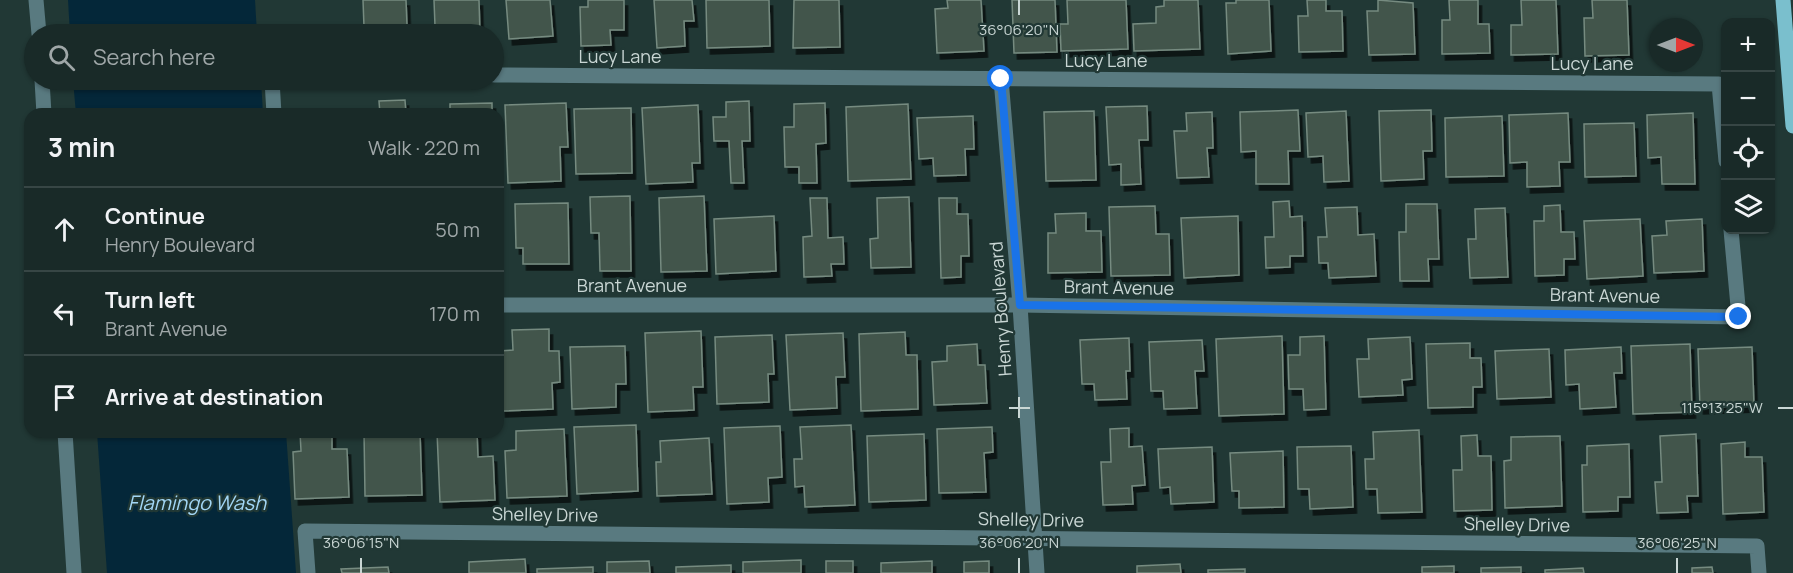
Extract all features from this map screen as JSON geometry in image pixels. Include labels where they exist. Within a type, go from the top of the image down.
[{"type":"main road","points":[[1784,0],[1793,126]]},
{"type":"street","points":[[36,0],[38,24]]},
{"type":"street","name":"Lucy Lane","points":[[504,75],[1719,84],[1722,126]]},
{"type":"street","name":"Henry Boulevard","points":[[1001,79],[1020,305],[1036,573]]},
{"type":"street","points":[[43,90],[44,108]]},
{"type":"street","points":[[273,90],[274,108]]},
{"type":"street","name":"Brant Avenue","points":[[504,304],[1020,305],[1739,317],[1731,234]]},
{"type":"street","points":[[65,438],[74,573]]},
{"type":"street","name":"Shelley Drive","points":[[308,573],[305,531],[1757,546],[1759,573]]},
{"type":"water","points":[[68,0],[255,0],[256,24],[69,24]]},
{"type":"water","points":[[74,90],[262,90],[263,108],[75,108]]},
{"type":"water","name":"Flamingo Wash","points":[[97,438],[286,438],[296,573],[107,573]]},
{"type":"building","points":[[363,0],[406,0],[407,24],[364,24]]},
{"type":"building","points":[[434,0],[479,0],[480,24],[435,24]]},
{"type":"building","points":[[506,0],[550,0],[553,36],[509,39]]},
{"type":"building","points":[[588,0],[624,0],[624,30],[610,30],[611,45],[581,46],[580,7],[588,7]]},
{"type":"building","points":[[654,0],[692,0],[694,21],[684,21],[685,46],[657,48]]},
{"type":"building","points":[[706,0],[769,0],[770,46],[707,48]]},
{"type":"building","points":[[794,0],[839,0],[840,47],[793,48]]},
{"type":"building","points":[[947,0],[981,0],[984,51],[937,53],[935,9],[948,8]]},
{"type":"building","points":[[1012,0],[1055,0],[1057,52],[1014,53]]},
{"type":"building","points":[[1067,0],[1126,0],[1128,49],[1061,51],[1060,24],[1068,24]]},
{"type":"building","points":[[1164,0],[1198,0],[1200,49],[1134,51],[1133,24],[1156,23],[1156,7],[1164,6]]},
{"type":"building","points":[[1236,0],[1269,0],[1271,51],[1228,54],[1226,3],[1236,3]]},
{"type":"building","points":[[1307,0],[1326,0],[1326,11],[1342,11],[1343,51],[1299,52],[1298,16],[1308,16]]},
{"type":"building","points":[[1378,0],[1413,3],[1415,54],[1369,55],[1367,11],[1378,11]]},
{"type":"building","points":[[1449,0],[1478,0],[1478,24],[1489,24],[1490,53],[1442,54],[1442,20],[1450,20]]},
{"type":"building","points":[[1521,0],[1556,0],[1558,54],[1511,55],[1511,25],[1522,25]]},
{"type":"building","points":[[1592,0],[1627,0],[1629,55],[1585,56],[1584,18],[1593,18]]},
{"type":"building","points":[[405,100],[406,108],[380,108],[379,101]]},
{"type":"building","points":[[749,101],[750,141],[742,141],[744,183],[731,183],[729,141],[714,141],[713,117],[726,117],[726,102]]},
{"type":"building","points":[[492,103],[492,108],[450,108],[450,104]]},
{"type":"building","points":[[566,103],[568,147],[560,147],[561,181],[508,183],[505,105]]},
{"type":"building","points":[[825,103],[826,143],[816,144],[817,183],[799,183],[799,167],[785,167],[784,127],[794,127],[794,104]]},
{"type":"building","points":[[908,104],[911,179],[848,181],[846,107]]},
{"type":"building","points":[[698,105],[700,163],[692,163],[693,182],[646,184],[642,108]]},
{"type":"building","points":[[1147,106],[1148,140],[1139,140],[1141,184],[1121,185],[1121,164],[1109,165],[1106,107]]},
{"type":"building","points":[[631,108],[632,173],[576,174],[574,109]]},
{"type":"building","points":[[1298,110],[1300,151],[1288,151],[1289,184],[1256,184],[1256,151],[1241,152],[1240,112]]},
{"type":"building","points":[[1431,110],[1432,151],[1423,151],[1424,179],[1381,181],[1379,111]]},
{"type":"building","points":[[1094,111],[1096,180],[1046,181],[1044,112]]},
{"type":"building","points":[[1346,111],[1349,181],[1324,182],[1323,156],[1308,157],[1306,113]]},
{"type":"building","points":[[1212,112],[1213,148],[1207,148],[1209,177],[1177,178],[1174,131],[1187,131],[1186,113]]},
{"type":"building","points":[[1568,113],[1570,162],[1559,162],[1560,186],[1527,187],[1527,162],[1510,163],[1509,115]]},
{"type":"building","points":[[1693,113],[1695,184],[1662,184],[1661,157],[1648,158],[1647,115]]},
{"type":"building","points":[[973,116],[974,149],[965,149],[966,175],[934,176],[933,158],[919,159],[917,118]]},
{"type":"building","points":[[1502,116],[1504,176],[1446,177],[1445,118]]},
{"type":"building","points":[[1634,123],[1636,176],[1585,177],[1584,124]]},
{"type":"building","points":[[630,196],[631,271],[600,271],[599,233],[591,233],[590,197]]},
{"type":"building","points":[[704,196],[707,271],[661,272],[659,198]]},
{"type":"building","points":[[909,197],[911,267],[871,268],[870,239],[878,238],[877,198]]},
{"type":"building","points":[[810,198],[827,198],[828,238],[843,237],[844,264],[831,264],[832,276],[804,277],[803,237],[812,236]]},
{"type":"building","points":[[939,198],[957,198],[957,214],[968,214],[969,256],[961,256],[961,277],[941,278]]},
{"type":"building","points":[[1289,201],[1290,217],[1302,216],[1303,256],[1290,256],[1290,267],[1266,268],[1265,237],[1274,237],[1273,202]]},
{"type":"building","points":[[568,203],[569,264],[523,264],[523,248],[516,248],[515,204]]},
{"type":"building","points":[[1406,204],[1437,204],[1439,259],[1428,259],[1429,281],[1400,281],[1399,232],[1406,232]]},
{"type":"building","points":[[1560,205],[1561,232],[1574,232],[1575,259],[1564,259],[1564,275],[1535,276],[1534,221],[1544,221],[1544,206]]},
{"type":"building","points":[[1155,206],[1156,234],[1169,234],[1170,275],[1111,276],[1109,207]]},
{"type":"building","points":[[1357,207],[1358,235],[1374,234],[1376,276],[1329,278],[1328,263],[1319,263],[1318,237],[1327,237],[1325,208]]},
{"type":"building","points":[[1505,208],[1508,277],[1470,278],[1468,239],[1476,239],[1475,209]]},
{"type":"building","points":[[1086,213],[1086,231],[1101,231],[1102,272],[1048,273],[1048,233],[1056,233],[1055,214]]},
{"type":"building","points":[[774,216],[776,271],[716,274],[714,219]]},
{"type":"building","points":[[1238,216],[1239,275],[1184,278],[1181,218]]},
{"type":"building","points":[[1640,219],[1643,276],[1587,279],[1584,221]]},
{"type":"building","points":[[1702,219],[1704,271],[1654,273],[1652,236],[1667,235],[1666,221]]},
{"type":"building","points":[[549,329],[549,351],[559,351],[560,382],[552,383],[553,409],[504,411],[504,351],[513,350],[512,330]]},
{"type":"building","points":[[701,331],[703,387],[693,387],[694,410],[648,412],[645,333]]},
{"type":"building","points":[[905,332],[906,355],[917,355],[918,409],[861,411],[859,334]]},
{"type":"building","points":[[843,333],[845,377],[836,377],[837,408],[790,410],[786,335]]},
{"type":"building","points":[[772,335],[774,374],[768,374],[769,402],[717,404],[715,337]]},
{"type":"building","points":[[1282,336],[1284,414],[1219,416],[1216,339]]},
{"type":"building","points":[[1324,336],[1326,409],[1304,410],[1303,389],[1289,389],[1288,355],[1300,355],[1300,337]]},
{"type":"building","points":[[1410,337],[1412,379],[1402,380],[1403,395],[1359,397],[1357,359],[1369,359],[1368,339]]},
{"type":"building","points":[[1129,338],[1130,371],[1126,371],[1127,399],[1095,400],[1094,384],[1082,384],[1080,340]]},
{"type":"building","points":[[1202,340],[1204,371],[1195,371],[1197,408],[1164,409],[1163,391],[1151,391],[1149,342]]},
{"type":"building","points":[[1470,343],[1470,358],[1481,358],[1482,387],[1473,387],[1473,407],[1428,408],[1426,344]]},
{"type":"building","points":[[977,344],[978,365],[985,365],[987,403],[934,405],[932,362],[947,361],[947,346]]},
{"type":"building","points":[[1690,344],[1692,412],[1633,414],[1631,346]]},
{"type":"building","points":[[625,346],[626,384],[616,384],[616,407],[572,409],[570,347]]},
{"type":"building","points":[[1621,347],[1622,373],[1614,373],[1616,407],[1580,409],[1579,384],[1566,385],[1565,350]]},
{"type":"building","points":[[1752,347],[1754,406],[1700,408],[1698,349]]},
{"type":"building","points":[[1549,349],[1551,397],[1497,399],[1495,351]]},
{"type":"building","points":[[636,425],[638,491],[577,494],[574,427]]},
{"type":"building","points":[[851,425],[855,505],[805,507],[804,486],[795,487],[794,459],[802,459],[800,427]]},
{"type":"building","points":[[780,426],[782,477],[768,478],[769,502],[727,504],[724,428]]},
{"type":"building","points":[[992,427],[993,452],[984,453],[986,492],[939,493],[937,429]]},
{"type":"building","points":[[1129,428],[1129,447],[1142,446],[1145,485],[1132,486],[1133,504],[1103,505],[1101,462],[1111,462],[1110,429]]},
{"type":"building","points":[[564,429],[567,496],[507,498],[505,451],[516,450],[516,431]]},
{"type":"building","points":[[1419,430],[1422,512],[1378,513],[1377,489],[1366,489],[1365,459],[1374,459],[1373,432]]},
{"type":"building","points":[[924,434],[926,500],[869,502],[867,436]]},
{"type":"building","points":[[1696,434],[1698,496],[1687,496],[1688,512],[1657,513],[1655,482],[1662,482],[1660,436]]},
{"type":"building","points":[[1477,435],[1478,456],[1491,456],[1492,510],[1454,511],[1453,470],[1462,470],[1461,436]]},
{"type":"building","points":[[1560,436],[1562,506],[1505,508],[1504,461],[1511,460],[1511,437]]},
{"type":"building","points":[[300,438],[332,438],[332,449],[347,449],[349,497],[295,499],[293,452],[301,451]]},
{"type":"building","points":[[364,438],[420,438],[422,495],[365,496]]},
{"type":"building","points":[[437,438],[477,438],[478,457],[493,456],[495,500],[440,502]]},
{"type":"building","points":[[709,438],[712,494],[657,496],[656,462],[661,462],[660,441]]},
{"type":"building","points":[[1745,442],[1745,457],[1762,457],[1764,512],[1723,514],[1721,444]]},
{"type":"building","points":[[1629,444],[1630,497],[1618,497],[1618,511],[1583,512],[1582,465],[1587,465],[1587,446]]},
{"type":"building","points":[[1351,446],[1353,507],[1310,509],[1309,489],[1298,489],[1297,447]]},
{"type":"building","points":[[1212,447],[1214,502],[1171,504],[1170,487],[1160,488],[1158,449]]},
{"type":"building","points":[[1283,451],[1284,507],[1239,508],[1239,491],[1232,491],[1230,453]]},
{"type":"building","points":[[525,559],[526,573],[469,573],[469,562]]},
{"type":"building","points":[[801,560],[801,573],[743,573],[743,562]]},
{"type":"building","points":[[649,561],[650,573],[607,573],[607,562]]},
{"type":"building","points":[[826,561],[853,561],[853,573],[826,573]]},
{"type":"building","points":[[932,561],[932,573],[881,573],[881,563]]},
{"type":"building","points":[[989,561],[989,573],[964,573],[964,562]]},
{"type":"building","points":[[1180,564],[1181,573],[1137,573],[1137,566]]},
{"type":"building","points":[[731,565],[731,573],[676,573],[676,567]]},
{"type":"building","points":[[1454,566],[1454,573],[1422,573],[1422,567]]},
{"type":"building","points":[[388,567],[389,573],[342,573],[341,569]]},
{"type":"building","points":[[593,567],[593,573],[537,573],[537,569]]},
{"type":"building","points":[[1521,567],[1521,573],[1481,573],[1481,568]]},
{"type":"building","points":[[1712,567],[1713,573],[1692,573],[1692,568]]},
{"type":"building","points":[[1583,568],[1584,573],[1545,573],[1545,570]]},
{"type":"building","points":[[1245,569],[1245,573],[1208,573],[1208,570]]},
{"type":"route","points":[[1001,79],[1020,305],[1739,317]]}]
